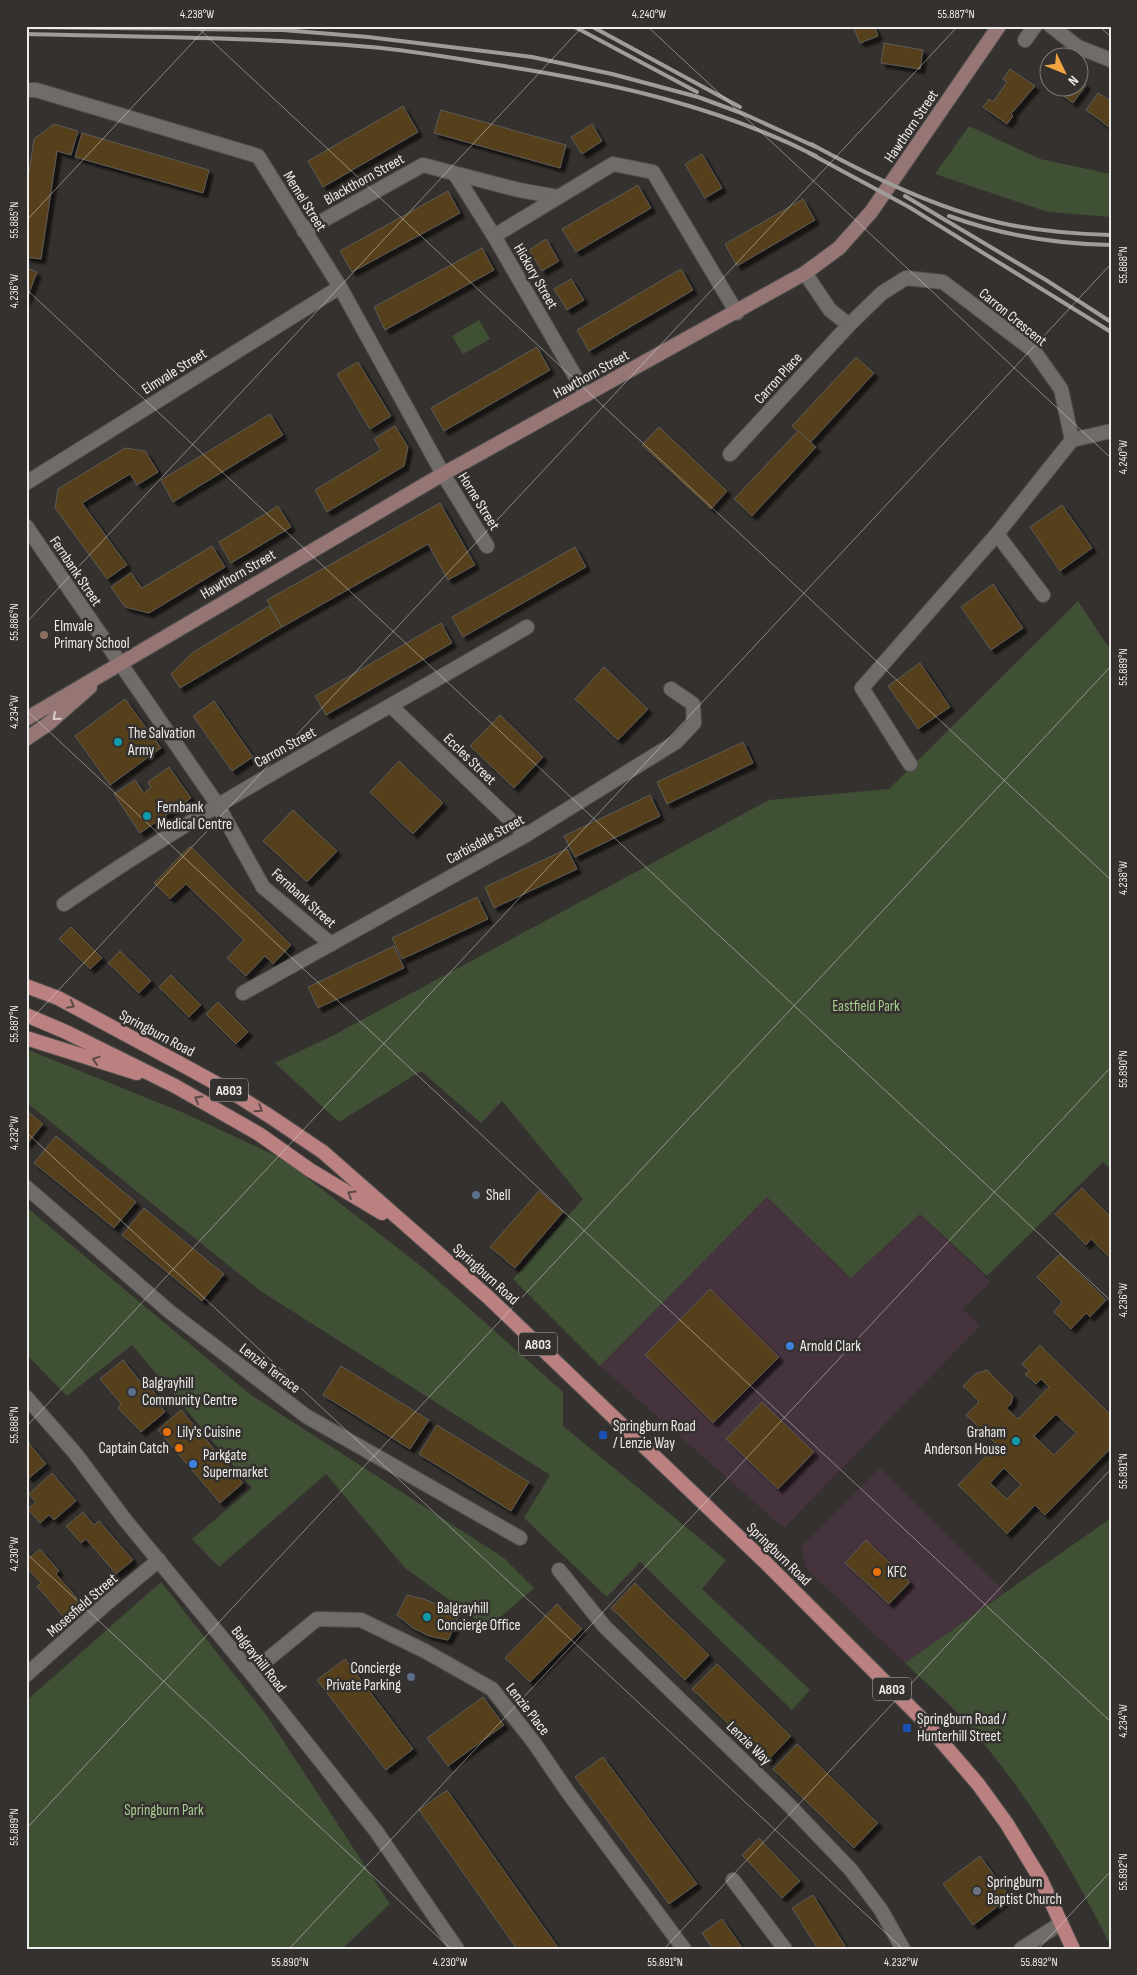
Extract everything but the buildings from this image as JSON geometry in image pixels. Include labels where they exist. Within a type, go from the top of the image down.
[{"type":"main road","name":"Hawthorn Street","points":[[26,719],[119,662],[443,474],[737,313],[806,273],[839,248],[871,212],[999,26]]},
{"type":"main road","name":"Hawthorn Street","points":[[26,739],[48,724],[119,662]]},
{"type":"main road","name":"Springburn Road","points":[[26,986],[58,998],[230,1091],[322,1152],[454,1266],[515,1322],[759,1556],[924,1721],[978,1784],[1007,1824],[1041,1880],[1073,1949]]},
{"type":"main road","name":"Springburn Road","points":[[26,1015],[66,1032],[175,1086],[259,1134],[310,1170],[408,1228]]},
{"type":"main road","points":[[26,1038],[175,1086]]},
{"type":"street","points":[[1025,40],[1035,26]]},
{"type":"street","points":[[1051,26],[1078,47],[1111,60]]},
{"type":"street","name":"Memel Street","points":[[26,90],[36,90],[258,156],[340,287],[443,474]]},
{"type":"street","points":[[494,236],[613,164],[653,172],[737,313]]},
{"type":"street","name":"Blackthorn Street","points":[[304,231],[423,165],[558,197]]},
{"type":"street","name":"Hickory Street","points":[[455,174],[494,236],[586,395]]},
{"type":"street","points":[[806,273],[830,310],[849,325]]},
{"type":"street","name":"Carron Crescent","points":[[849,325],[882,293],[906,278],[943,282],[1034,351],[1061,389],[1072,440]]},
{"type":"street","name":"Elmvale Street","points":[[26,483],[340,287]]},
{"type":"street","name":"Carron Place","points":[[730,454],[849,325]]},
{"type":"street","points":[[910,764],[862,688],[997,534],[1072,440],[1111,431]]},
{"type":"street","name":"Horne Street","points":[[443,474],[487,546]]},
{"type":"street","name":"Fernbank Street","points":[[26,526],[217,804],[263,887],[331,944]]},
{"type":"street","points":[[997,534],[1043,595]]},
{"type":"street","name":"Carron Street","points":[[64,904],[136,854],[217,804],[527,627]]},
{"type":"street","name":"Carbisdale Street","points":[[243,993],[526,835],[676,742],[694,723],[693,704],[672,689]]},
{"type":"street","name":"Eccles Street","points":[[391,706],[526,835]]},
{"type":"street","name":"Lenzie Terrace","points":[[26,1186],[170,1312],[306,1416],[520,1538]]},
{"type":"street","name":"Balgrayhill Road","points":[[26,1396],[75,1453],[376,1831],[457,1949]]},
{"type":"street","name":"Mosesfield Street","points":[[26,1675],[159,1560]]},
{"type":"street","name":"Lenzie Way","points":[[559,1570],[605,1627],[790,1805],[851,1870],[881,1910],[903,1949]]},
{"type":"street","name":"Lenzie Place","points":[[251,1673],[317,1619],[361,1620],[425,1651],[492,1689],[535,1744],[567,1792],[684,1949]]},
{"type":"street","points":[[733,1880],[786,1949]]},
{"type":"street","points":[[1021,1949],[1061,1923]]},
{"type":"shaded area","name":"Arnold Clark","points":[[767,1197],[851,1278],[920,1214],[991,1282],[963,1309],[980,1326],[784,1528],[600,1366]]},
{"type":"shaded area","points":[[880,1468],[1005,1592],[905,1663],[806,1568],[801,1547]]},
{"type":"green space","points":[[969,126],[1040,159],[1111,174],[1111,217],[1048,212],[935,174]]},
{"type":"green space","points":[[479,320],[490,339],[463,354],[452,336]]},
{"type":"green space","name":"Eastfield Park","points":[[1078,601],[1111,651],[1111,1170],[1103,1162],[987,1276],[920,1214],[851,1278],[767,1197],[600,1366],[513,1279],[583,1199],[502,1101],[481,1123],[421,1071],[339,1122],[275,1063],[334,1035],[769,800],[889,789]]},
{"type":"green space","points":[[26,1049],[184,1113],[283,1159],[426,1270],[563,1392],[563,1426],[726,1560],[702,1589],[810,1690],[792,1710],[640,1562],[607,1597],[524,1518],[550,1475],[259,1290],[26,1102]]},
{"type":"green space","points":[[26,1207],[251,1395],[504,1558],[534,1588],[488,1628],[405,1568],[326,1474],[219,1567],[192,1539],[252,1488],[132,1345],[67,1396],[26,1354]]},
{"type":"green space","points":[[1111,1518],[1111,1947],[1063,1857],[1008,1774],[965,1721],[905,1663]]},
{"type":"green space","name":"Springburn Park","points":[[161,1582],[267,1716],[390,1904],[342,1949],[26,1949],[26,1701]]},
{"type":"railway","points":[[573,26],[697,92]]},
{"type":"railway","points":[[591,26],[740,107]]},
{"type":"railway","points":[[26,27],[283,30],[368,37],[532,57],[612,74],[698,97],[744,114],[816,147]]},
{"type":"railway","points":[[26,34],[284,41],[370,47],[440,56],[589,81],[667,100],[742,124],[816,156]]},
{"type":"railway","points":[[811,144],[903,190],[976,217],[1042,230],[1111,235]]},
{"type":"railway","points":[[809,153],[909,207],[1111,332]]},
{"type":"railway","points":[[905,196],[1046,280],[1111,322]]},
{"type":"railway","points":[[949,216],[969,223],[1028,237],[1069,243],[1111,245]]},
{"type":"place","name":"Elmvale Primary School","points":[[44,635]]},
{"type":"place","name":"The Salvation Army","points":[[118,742]]},
{"type":"place","name":"Fernbank Medical Centre","points":[[147,816]]},
{"type":"place","name":"Shell","points":[[476,1195]]},
{"type":"place","name":"Arnold Clark","points":[[790,1346]]},
{"type":"place","name":"Balgrayhill Community Centre","points":[[132,1392]]},
{"type":"place","name":"Lily's Cuisine","points":[[167,1432]]},
{"type":"place","name":"Springburn Road / Lenzie Way","points":[[603,1435]]},
{"type":"place","name":"Graham Anderson House","points":[[1016,1441]]},
{"type":"place","name":"Captain Catch","points":[[179,1448]]},
{"type":"place","name":"Parkgate Supermarket","points":[[193,1464]]},
{"type":"place","name":"KFC","points":[[877,1572]]},
{"type":"place","name":"Balgrayhill Concierge Office","points":[[427,1617]]},
{"type":"place","name":"Concierge Private Parking","points":[[411,1677]]},
{"type":"place","name":"Springburn Road / Hunterhill Street","points":[[907,1728]]},
{"type":"place","name":"Springburn Baptist Church","points":[[977,1891]]}]
